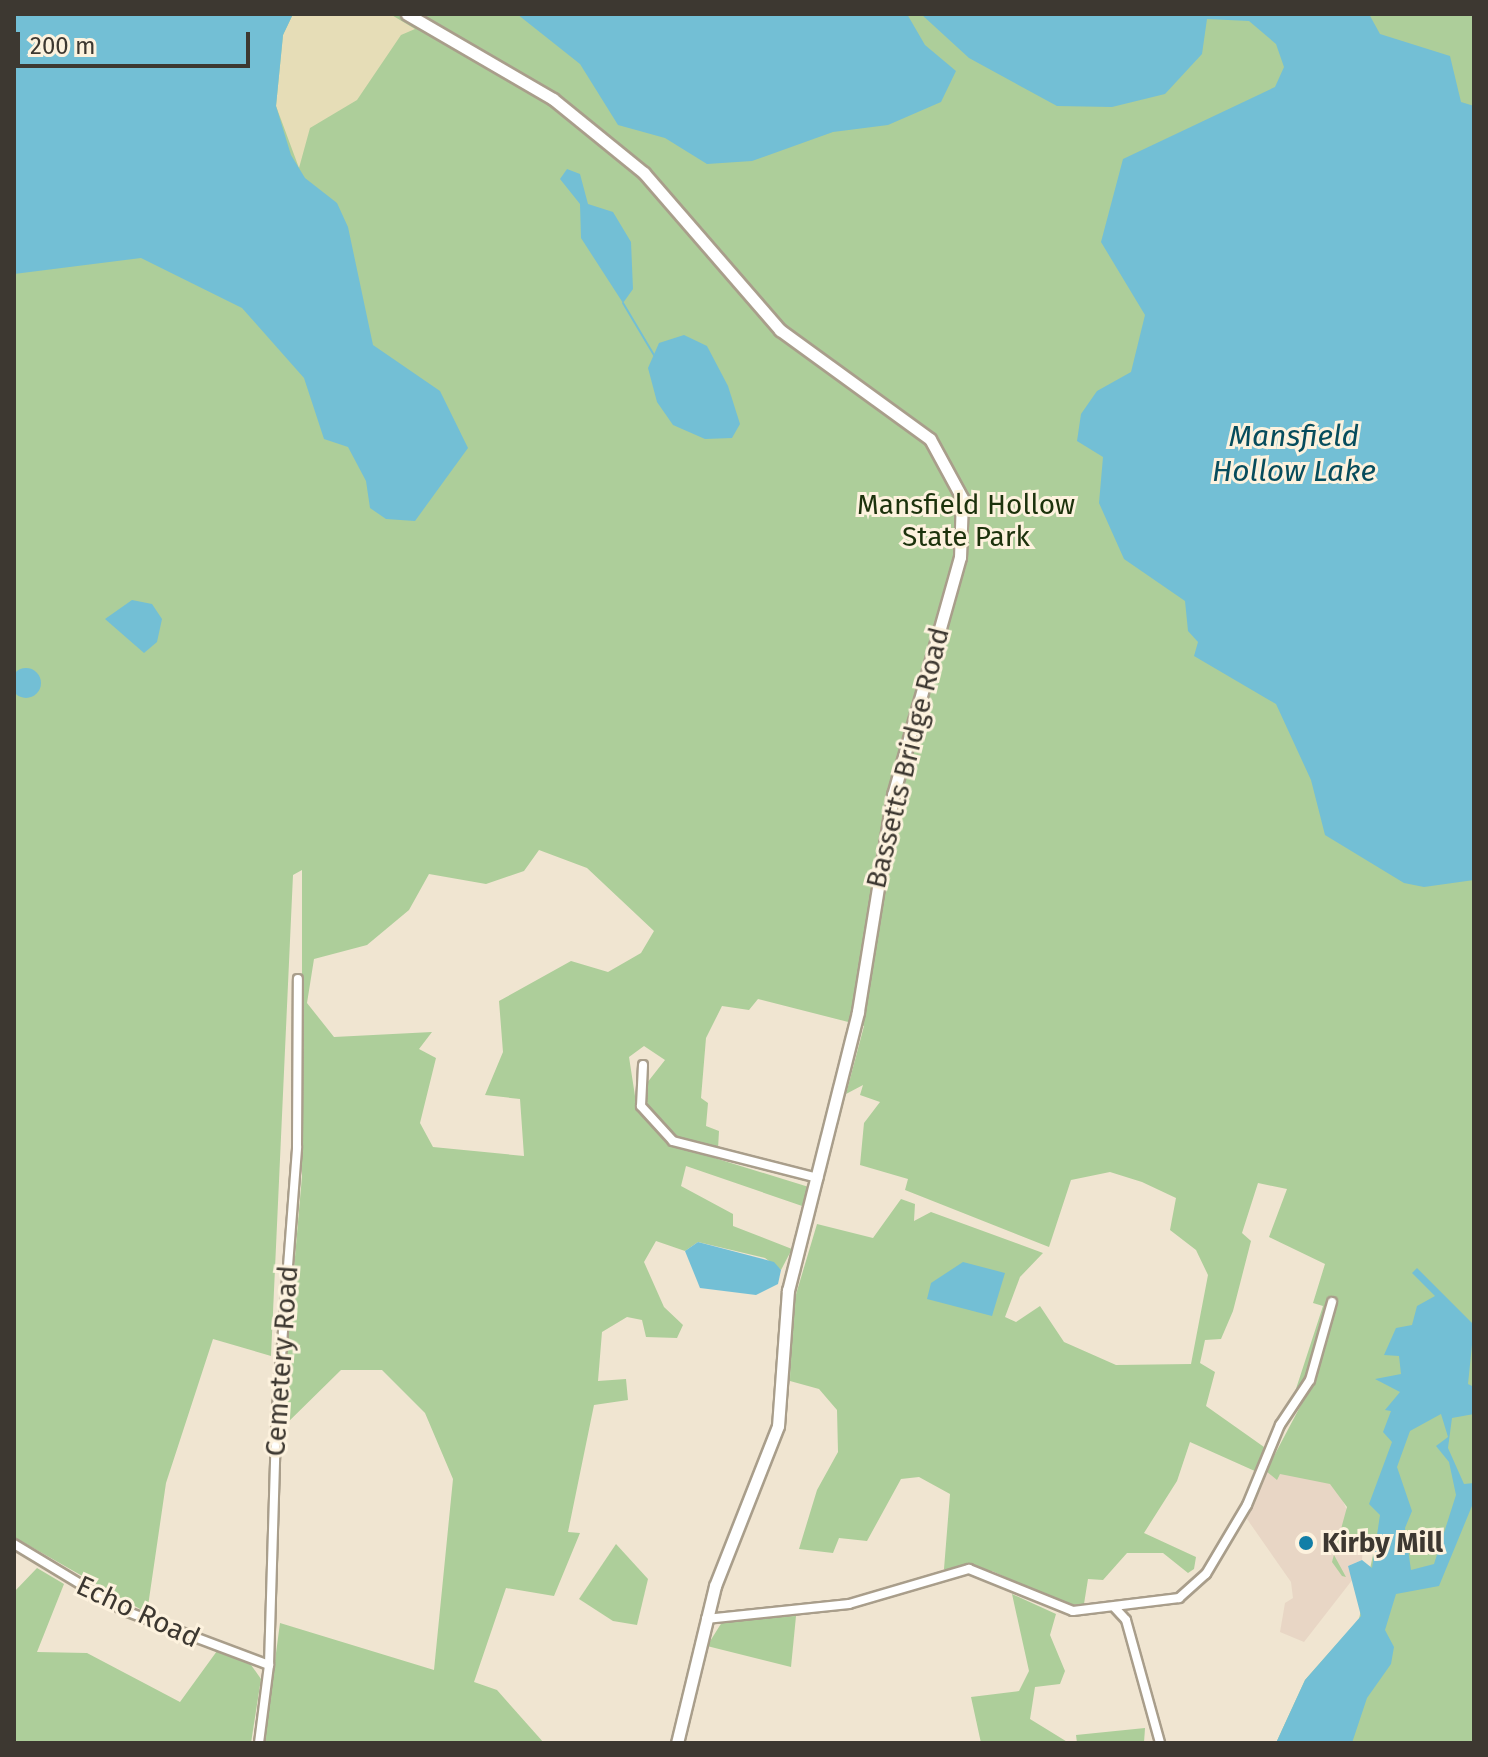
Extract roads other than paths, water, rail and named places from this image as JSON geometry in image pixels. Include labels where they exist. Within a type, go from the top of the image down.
[{"type":"street","name":"Bassetts Bridge Road","points":[[407,14],[537,87],[612,145],[681,207],[771,321],[919,428],[958,482],[960,557],[893,795],[858,1012],[819,1179],[788,1290],[778,1426],[712,1597],[677,1743]]},
{"type":"street","name":"Cemetery Road","points":[[259,1743],[269,1665],[276,1422],[297,1147],[298,979]]},
{"type":"street","points":[[643,1065],[641,1106],[673,1141],[819,1179]]},
{"type":"street","points":[[706,1619],[728,1611],[849,1604],[969,1569],[995,1575],[1048,1606],[1134,1607],[1179,1598],[1206,1574],[1252,1495],[1281,1423],[1308,1385],[1332,1302]]},
{"type":"street","name":"Echo Road","points":[[14,1544],[125,1611],[269,1665]]},
{"type":"street","points":[[712,1597],[728,1611]]},
{"type":"street","points":[[1126,1620],[1134,1607]]},
{"type":"street","points":[[1115,1608],[1126,1620],[1160,1743]]},
{"type":"water","points":[[14,14],[293,14],[283,35],[276,106],[291,155],[305,178],[337,203],[348,227],[373,345],[440,391],[468,448],[415,521],[386,519],[370,508],[366,481],[348,447],[324,439],[304,378],[242,308],[141,258],[14,274]]},
{"type":"water","points":[[517,14],[907,14],[925,45],[956,71],[941,102],[888,125],[833,132],[752,161],[707,164],[665,138],[618,125],[580,64]]},
{"type":"water","name":"Mansfield Hollow Lake","points":[[921,14],[1369,14],[1380,34],[1450,56],[1461,102],[1474,106],[1474,880],[1424,887],[1404,883],[1325,835],[1311,780],[1276,704],[1194,656],[1198,642],[1188,631],[1185,601],[1124,559],[1099,503],[1103,457],[1077,441],[1081,414],[1097,391],[1131,372],[1145,315],[1101,242],[1123,159],[1275,87],[1284,67],[1276,44],[1249,21],[1207,19],[1202,54],[1165,94],[1112,107],[1057,106],[969,58]]},
{"type":"water","points":[[567,169],[580,174],[588,204],[613,212],[631,242],[633,289],[623,303],[581,238],[580,204],[560,179]]},
{"type":"water","points":[[684,335],[707,346],[728,386],[740,424],[732,438],[705,439],[673,425],[657,402],[648,368],[659,343]]},
{"type":"water","points":[[132,600],[152,604],[162,619],[157,642],[144,653],[105,619]]},
{"type":"water","points":[[26,668],[36,673],[41,683],[36,693],[26,698],[16,693],[11,683],[16,673]]},
{"type":"water","points":[[698,1242],[774,1262],[781,1270],[778,1284],[756,1295],[700,1288],[685,1251]]},
{"type":"water","points":[[963,1262],[1005,1273],[992,1316],[927,1299],[931,1283]]},
{"type":"water","points":[[1417,1268],[1474,1325],[1468,1384],[1474,1387],[1474,1414],[1452,1418],[1448,1448],[1464,1484],[1474,1483],[1474,1501],[1439,1586],[1396,1594],[1385,1630],[1394,1647],[1391,1664],[1367,1698],[1352,1743],[1276,1743],[1305,1680],[1361,1616],[1348,1566],[1362,1560],[1372,1568],[1380,1515],[1369,1504],[1392,1442],[1383,1432],[1391,1411],[1385,1410],[1400,1392],[1375,1379],[1401,1374],[1399,1356],[1384,1355],[1396,1328],[1412,1325],[1417,1306],[1435,1296],[1412,1273]],"holes":[[[1441,1414],[1448,1437],[1436,1446],[1449,1462],[1456,1495],[1434,1564],[1411,1570],[1405,1528],[1412,1511],[1397,1467],[1410,1431]]]},
{"type":"waterway","points":[[623,303],[654,355]]},
{"type":"place","name":"Kirby Mill","points":[[1306,1543]]},
{"type":"park label","name":"Mansfield Hollow State Park","points":[[966,521]]}]
